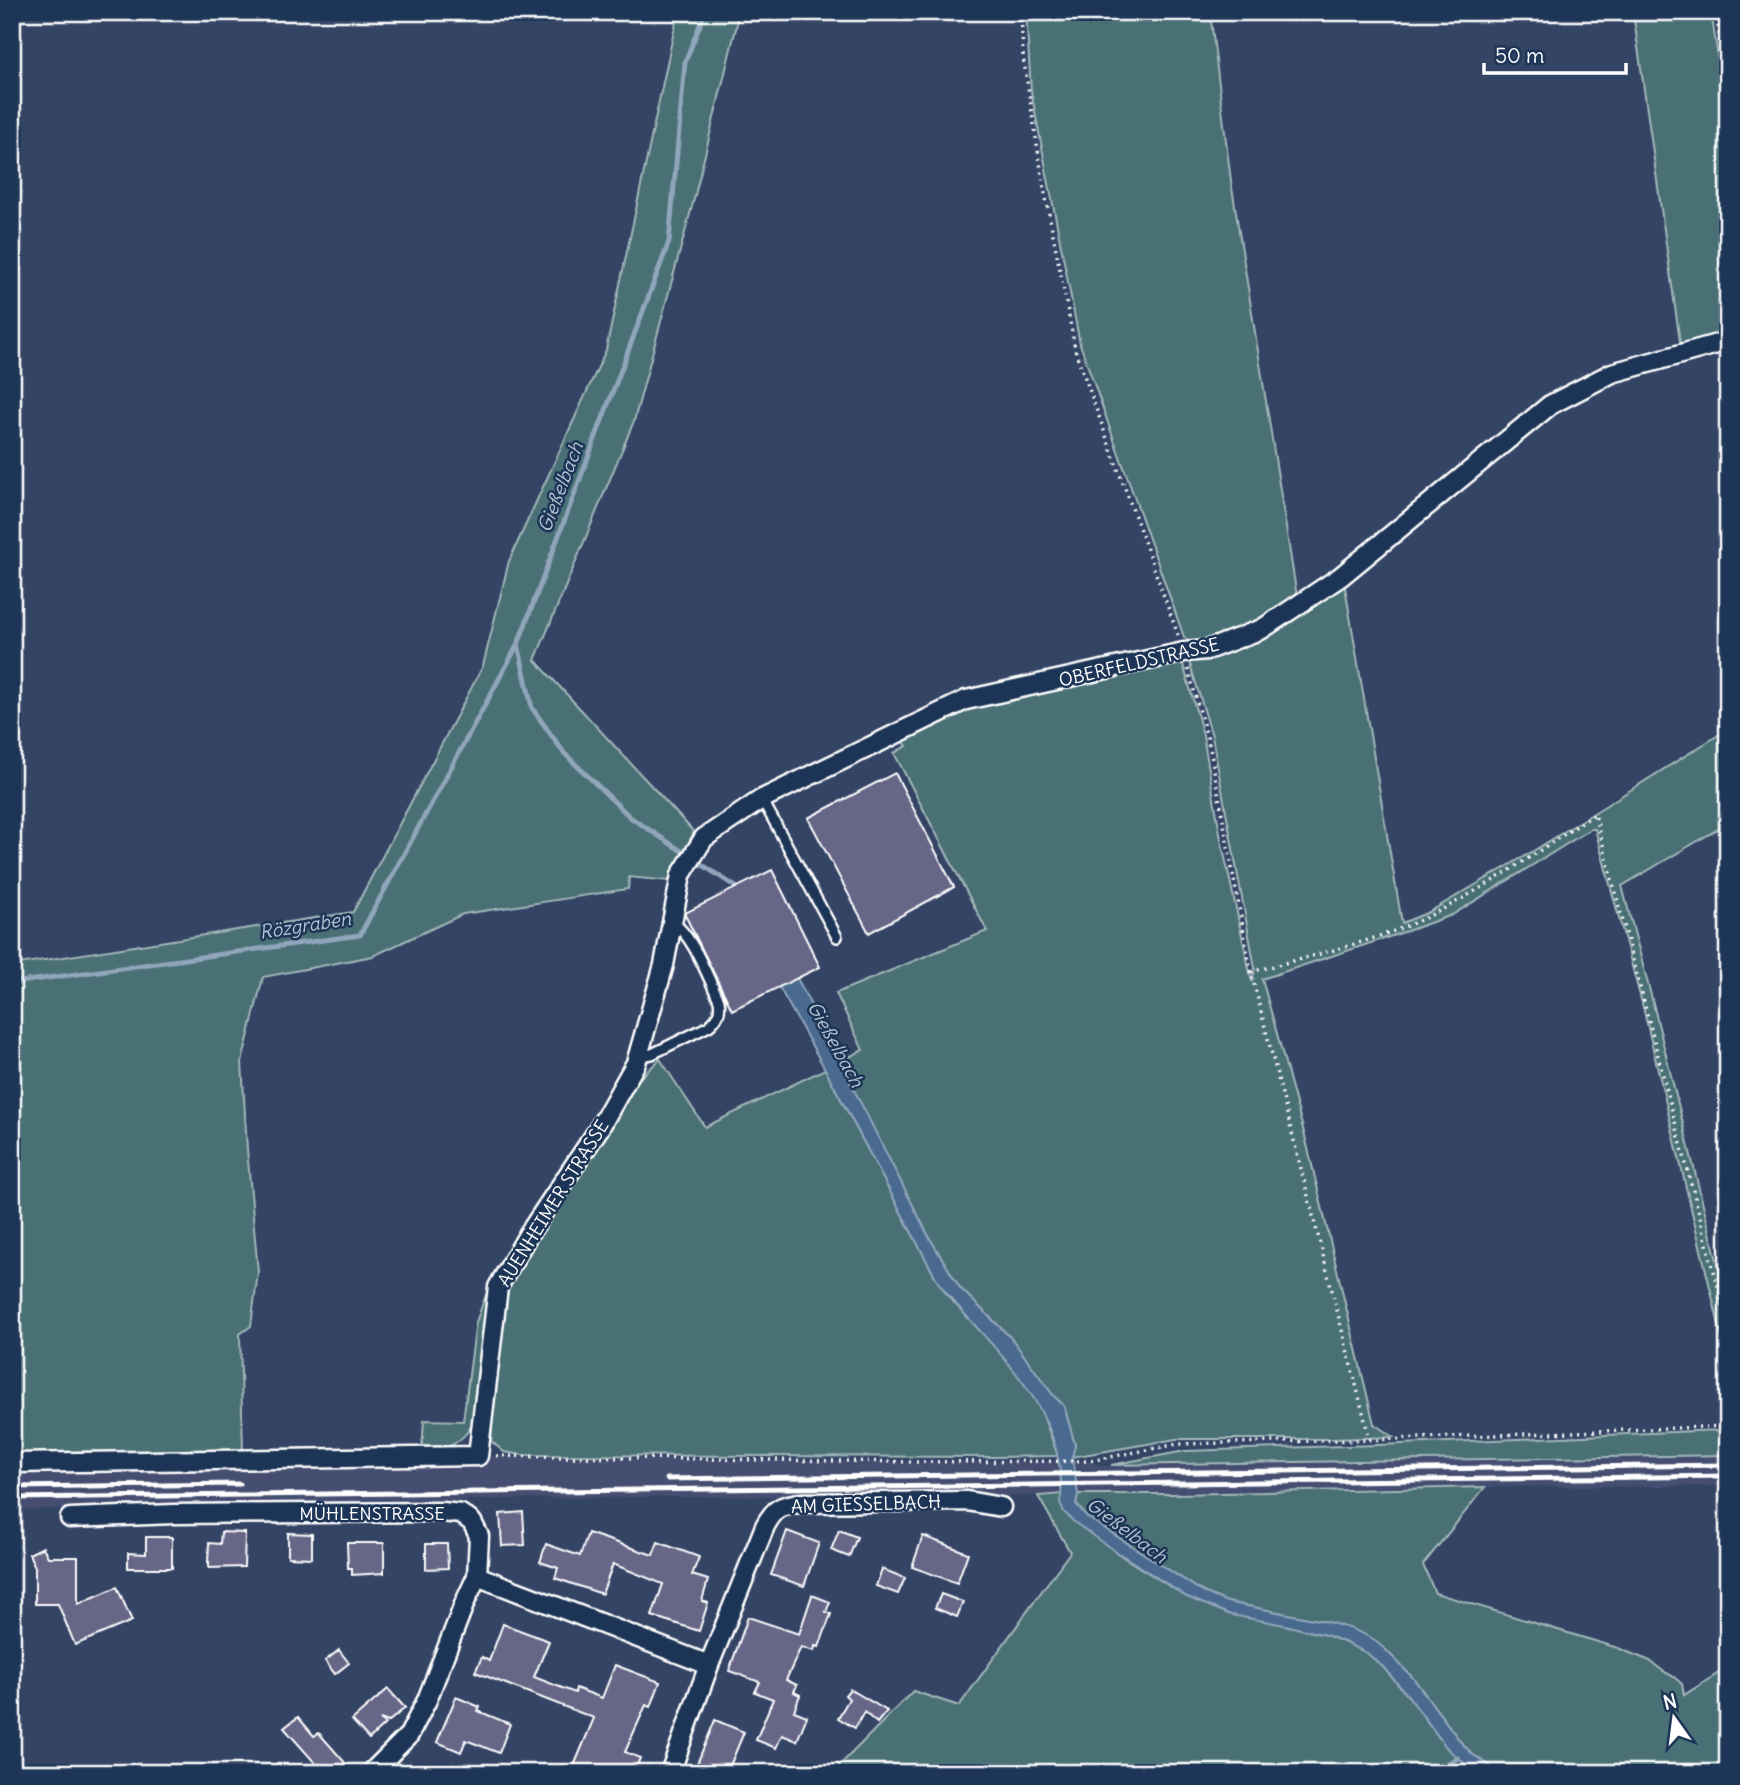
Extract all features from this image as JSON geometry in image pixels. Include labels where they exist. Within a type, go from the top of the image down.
[{"type":"street","name":"OBERFELDSTRASSE","points":[[704,838],[762,799],[966,700],[1184,652],[1207,650],[1262,629],[1340,577],[1550,405],[1612,373],[1728,341]]},
{"type":"street","name":"AUENHEIMER STRASSE","points":[[478,1456],[498,1287],[528,1235],[600,1127],[636,1063],[664,965],[681,875],[704,838]]},
{"type":"street","points":[[12,1463],[478,1456]]},
{"type":"street","name":"AM GIESSELBACH","points":[[670,1773],[709,1665],[765,1526],[774,1511],[784,1505],[802,1503],[967,1501],[1001,1507]]},
{"type":"street","name":"MÜHLENSTRASSE","points":[[70,1518],[174,1514],[442,1512],[461,1514],[472,1522],[479,1536],[477,1576],[427,1700],[409,1735],[371,1773]]},
{"type":"street","points":[[477,1576],[709,1665]]},
{"type":"lane","points":[[762,799],[837,937]]},
{"type":"lane","points":[[638,1056],[652,1054],[709,1026],[717,1019],[720,1010],[719,1000],[690,941],[672,921]]},
{"type":"path","points":[[1021,12],[1023,56],[1031,109],[1076,352],[1184,652],[1210,748],[1251,972],[1370,1440]]},
{"type":"path","points":[[1716,12],[1728,93]]},
{"type":"path","points":[[1251,972],[1391,932],[1434,914],[1595,814],[1728,1325]]},
{"type":"path","points":[[478,1456],[1047,1462],[1088,1461],[1178,1444],[1370,1440],[1728,1426]]},
{"type":"shaded area","points":[[797,978],[929,1237],[960,1288],[1011,1338],[1064,1406],[1075,1445],[1072,1457],[1078,1494],[1076,1504],[1087,1517],[1203,1592],[1227,1602],[1328,1622],[1370,1637],[1413,1678],[1472,1754],[1501,1773],[1478,1773],[1458,1758],[1447,1748],[1383,1667],[1367,1653],[1329,1636],[1231,1615],[1187,1597],[1100,1541],[1064,1512],[1060,1503],[1061,1479],[1054,1442],[1044,1416],[1013,1369],[938,1282],[779,987]]},
{"type":"shaded area","points":[[1728,1455],[1728,1486],[1485,1487],[1009,1496],[578,1498],[12,1510],[12,1463],[478,1456],[911,1462],[1089,1461],[1103,1466]]},
{"type":"green space","points":[[678,12],[738,12],[737,24],[694,199],[634,421],[535,660],[694,832],[669,881],[629,877],[628,889],[463,914],[373,956],[263,977],[242,1062],[258,1272],[251,1326],[240,1334],[243,1452],[12,1455],[12,965],[353,912],[483,666],[509,561],[606,350]]},
{"type":"green space","points":[[1026,12],[1210,12],[1231,181],[1298,603],[1233,636],[1193,644],[1184,637],[1080,344],[1031,91]]},
{"type":"green space","points":[[1633,12],[1711,12],[1728,121],[1728,337],[1681,349]]},
{"type":"green space","points":[[1344,581],[1402,923],[1429,912],[1530,853],[1728,729],[1728,823],[1622,886],[1728,1305],[1728,1363],[1643,1007],[1595,829],[1591,829],[1452,915],[1262,979],[1305,1136],[1374,1424],[1393,1437],[1176,1439],[1072,1457],[1075,1445],[1064,1406],[1011,1338],[960,1288],[929,1237],[839,1062],[863,1050],[836,993],[987,931],[894,753],[907,746],[900,737],[962,708],[1183,664],[1203,735],[1221,839],[1252,982],[1255,968],[1212,736],[1189,661],[1239,646],[1301,614]]},
{"type":"green space","points":[[660,1059],[705,1127],[825,1069],[938,1282],[1007,1360],[1030,1392],[1041,1410],[1058,1456],[523,1455],[504,1452],[491,1441],[504,1298],[538,1229],[639,1079]]},
{"type":"green space","points":[[491,1281],[482,1370],[473,1423],[454,1444],[422,1450],[424,1420],[463,1421],[476,1322]]},
{"type":"green space","points":[[1728,1430],[1728,1455],[1111,1465],[1185,1451]]},
{"type":"green space","points":[[1485,1487],[1423,1565],[1435,1593],[1618,1648],[1650,1661],[1682,1684],[1684,1695],[1728,1667],[1728,1773],[1501,1773],[1472,1754],[1413,1678],[1386,1650],[1328,1622],[1227,1602],[1203,1592],[1087,1517],[1076,1504],[1078,1494]]},
{"type":"green space","points":[[1062,1494],[1060,1503],[1064,1512],[1123,1557],[1187,1597],[1329,1636],[1367,1653],[1409,1697],[1447,1748],[1478,1773],[832,1773],[913,1691],[959,1706],[1070,1552],[1038,1496]]},
{"type":"building","points":[[895,773],[954,887],[869,933],[808,818]]},
{"type":"building","points":[[772,870],[820,967],[732,1010],[685,913]]},
{"type":"building","points":[[523,1512],[525,1545],[502,1546],[500,1514]]},
{"type":"building","points":[[839,1530],[857,1537],[849,1557],[831,1550]]},
{"type":"building","points":[[787,1531],[819,1543],[804,1586],[771,1575]]},
{"type":"building","points":[[221,1532],[245,1533],[244,1567],[209,1568],[209,1543],[220,1544]]},
{"type":"building","points":[[288,1533],[312,1534],[312,1558],[288,1557]]},
{"type":"building","points":[[588,1533],[653,1555],[658,1542],[699,1557],[692,1575],[708,1580],[702,1601],[708,1603],[699,1631],[652,1616],[663,1584],[613,1564],[602,1594],[555,1578],[558,1568],[540,1562],[546,1544],[580,1556]]},
{"type":"building","points":[[923,1536],[968,1553],[957,1583],[912,1567]]},
{"type":"building","points":[[146,1537],[172,1537],[172,1568],[128,1568],[128,1553],[146,1554]]},
{"type":"building","points":[[347,1543],[384,1543],[384,1573],[352,1575],[352,1568],[348,1568]]},
{"type":"building","points":[[426,1544],[447,1544],[448,1568],[426,1569]]},
{"type":"building","points":[[43,1547],[48,1557],[78,1557],[78,1604],[117,1587],[132,1621],[75,1645],[58,1604],[35,1604],[35,1567],[29,1554]]},
{"type":"building","points":[[882,1569],[905,1578],[898,1594],[876,1586]]},
{"type":"building","points":[[941,1594],[963,1602],[957,1617],[935,1608]]},
{"type":"building","points":[[812,1595],[830,1602],[826,1612],[831,1614],[819,1647],[815,1646],[814,1651],[801,1647],[786,1680],[797,1685],[794,1692],[800,1695],[794,1711],[807,1716],[797,1741],[782,1735],[776,1748],[756,1740],[773,1699],[755,1692],[760,1682],[729,1671],[748,1617],[799,1634]]},
{"type":"building","points":[[503,1624],[549,1641],[534,1677],[575,1693],[576,1688],[602,1698],[615,1665],[660,1682],[651,1707],[646,1705],[625,1752],[640,1758],[634,1773],[571,1773],[594,1718],[475,1672],[482,1657],[489,1661]]},
{"type":"building","points":[[339,1650],[349,1663],[335,1674],[325,1661]]},
{"type":"building","points":[[388,1689],[405,1708],[388,1722],[380,1719],[385,1724],[369,1739],[352,1720]]},
{"type":"building","points":[[850,1689],[887,1711],[877,1723],[864,1712],[855,1728],[838,1718],[849,1699],[845,1695]]},
{"type":"building","points":[[456,1697],[480,1707],[478,1711],[510,1724],[499,1753],[466,1740],[461,1752],[437,1742]]},
{"type":"building","points":[[298,1717],[314,1736],[319,1733],[354,1773],[324,1773],[284,1728]]},
{"type":"building","points":[[715,1720],[744,1732],[727,1773],[712,1773],[696,1766]]},
{"type":"waterway","name":"Gießelbach","points":[[705,12],[685,62],[669,242],[518,644],[532,708],[564,753],[630,817],[736,887]]},
{"type":"waterway","name":"Rözgraben","points":[[12,983],[360,935],[518,644]]},
{"type":"waterway","name":"Rözgraben","points":[[1429,1773],[1458,1758]]},
{"type":"railway","points":[[667,1479],[1728,1465]]},
{"type":"railway","points":[[12,1498],[1728,1476]]},
{"type":"railway","points":[[12,1487],[240,1484]]}]
